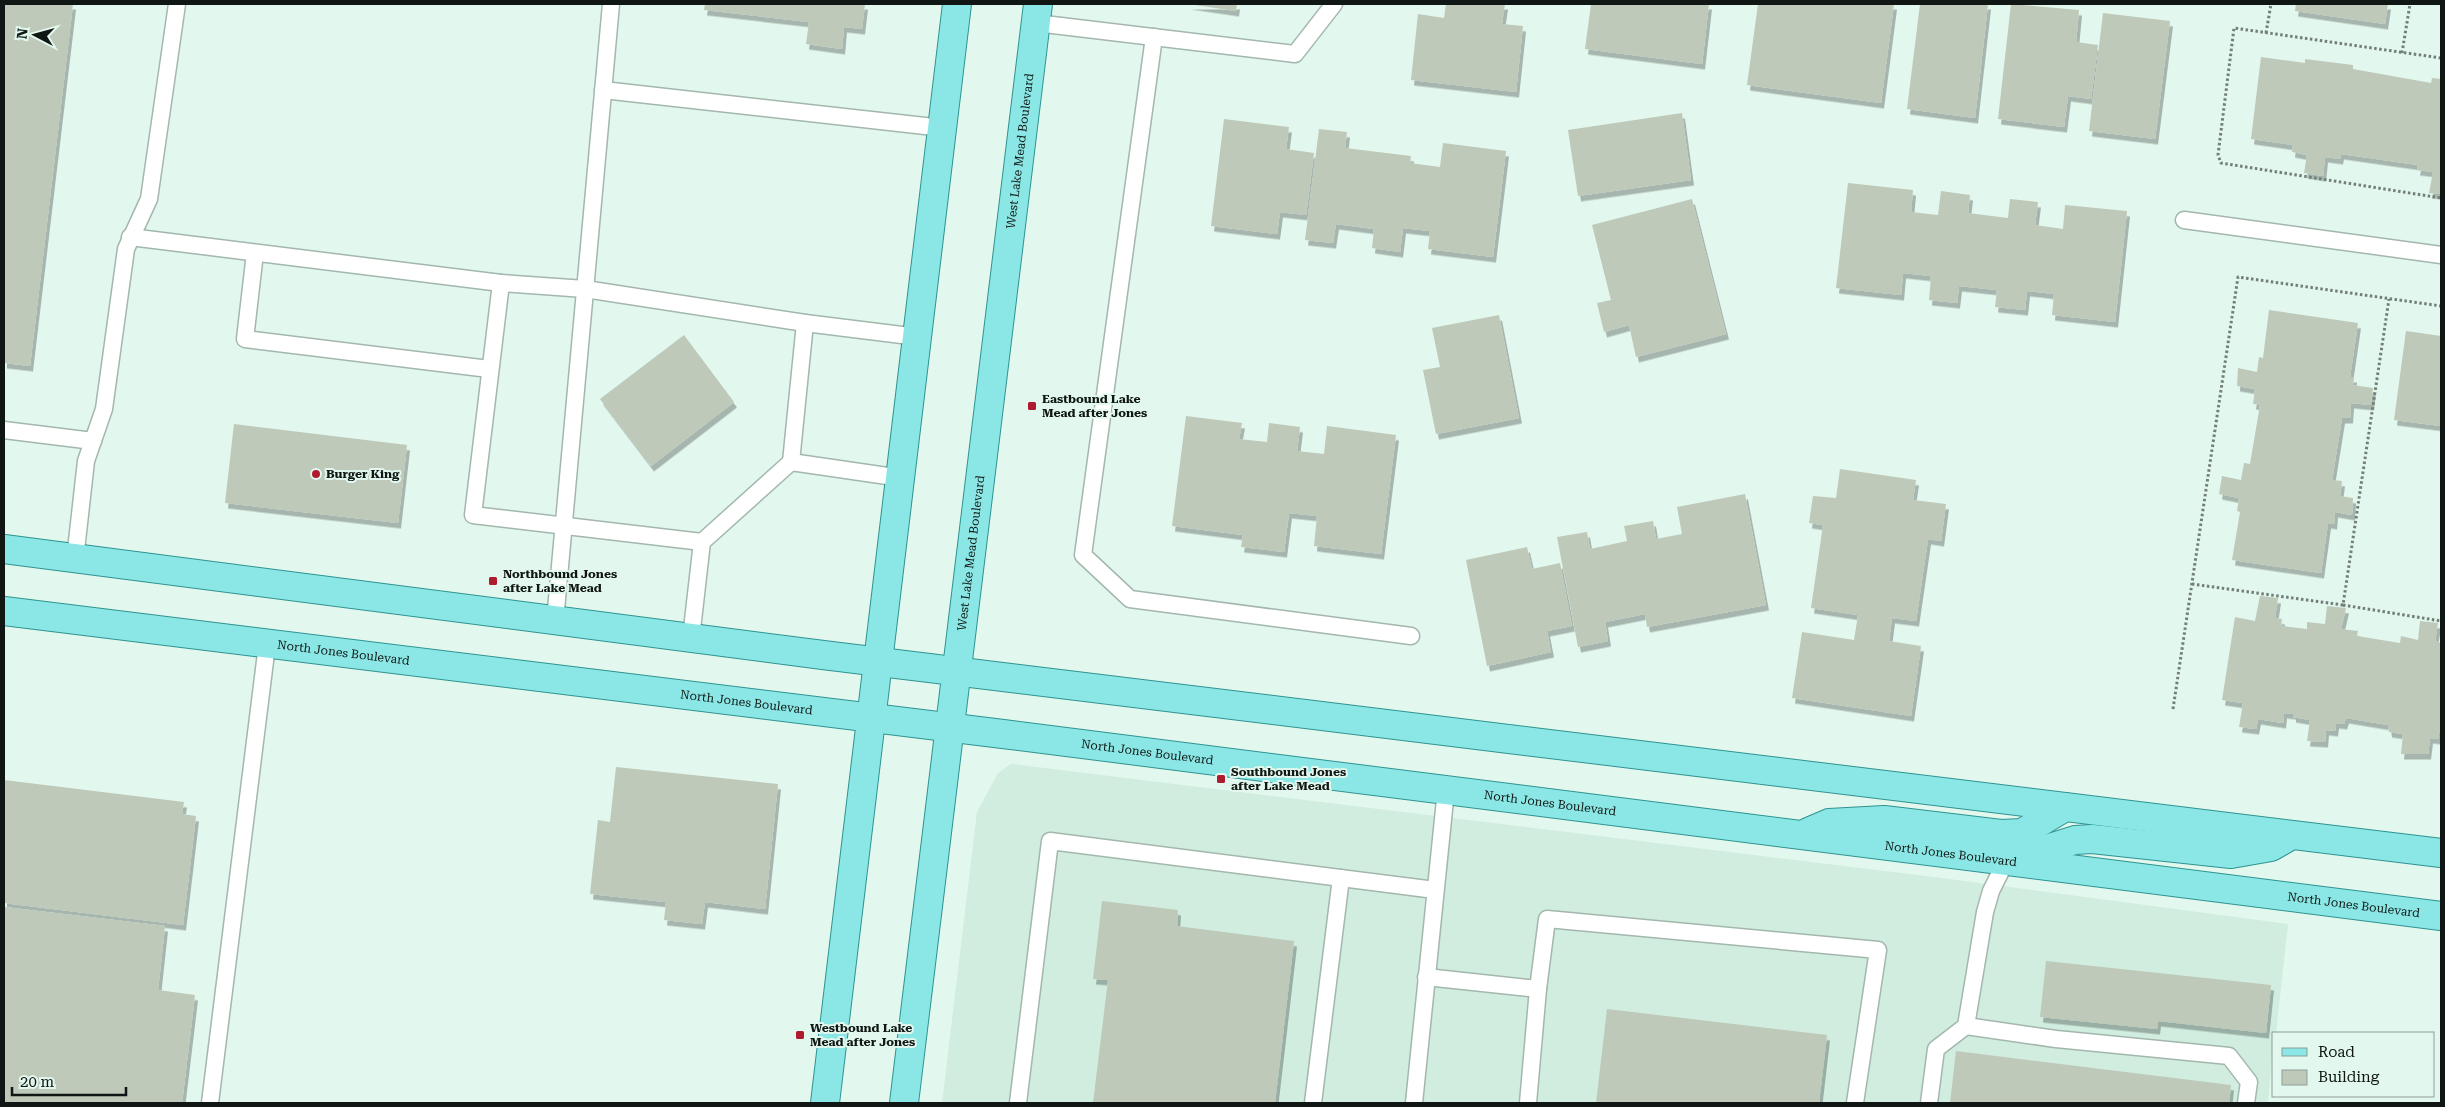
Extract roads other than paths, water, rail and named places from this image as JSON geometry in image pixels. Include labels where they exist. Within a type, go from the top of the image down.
[{"type":"main road","points":[[825,1103],[957,4]]},
{"type":"main road","name":"West Lake Mead Boulevard","points":[[904,1103],[1037,14]]},
{"type":"main road","points":[[4,549],[879,662],[958,670],[2441,853]]},
{"type":"main road","name":"North Jones Boulevard","points":[[4,611],[951,728],[2441,916]]},
{"type":"main road","points":[[1802,835],[1829,823],[1876,820],[2001,834],[2022,833],[2065,806]]},
{"type":"main road","points":[[2006,862],[2075,840],[2092,839],[2231,854],[2271,847],[2293,835]]},
{"type":"lane","points":[[75,559],[86,461],[104,409],[126,249],[149,199],[177,4]]},
{"type":"lane","points":[[555,621],[610,4]]},
{"type":"lane","points":[[1037,14],[1154,38],[1295,54],[1334,4]]},
{"type":"lane","points":[[1154,38],[1083,555],[1130,599],[1411,636]]},
{"type":"lane","points":[[603,90],[942,128]]},
{"type":"lane","points":[[2184,220],[2441,255]]},
{"type":"lane","points":[[130,237],[501,283],[585,289],[806,323],[918,337]]},
{"type":"lane","points":[[255,253],[245,339],[489,369]]},
{"type":"lane","points":[[501,283],[489,369],[473,515],[702,542]]},
{"type":"lane","points":[[691,638],[702,542],[792,462],[806,323]]},
{"type":"lane","points":[[4,430],[93,441]]},
{"type":"lane","points":[[792,462],[901,478]]},
{"type":"lane","points":[[210,1103],[267,645]]},
{"type":"lane","points":[[1414,1103],[1446,790]]},
{"type":"lane","points":[[1018,1103],[1050,841],[1435,890]]},
{"type":"lane","points":[[1929,1103],[1936,1049],[1966,1026],[1985,912],[1991,891],[2006,862]]},
{"type":"lane","points":[[1313,1103],[1342,878]]},
{"type":"lane","points":[[1528,1103],[1538,989],[1548,919],[1878,950],[1855,1103]]},
{"type":"lane","points":[[1426,977],[1538,989]]},
{"type":"lane","points":[[1966,1026],[2056,1039],[2229,1056],[2249,1082],[2246,1103]]},
{"type":"place","name":"Eastbound Lake Mead after Jones","points":[[1032,406]]},
{"type":"place","name":"Burger King","points":[[316,474]]},
{"type":"place","name":"Northbound Jones after Lake Mead","points":[[493,581]]},
{"type":"place","name":"Southbound Jones after Lake Mead","points":[[1221,779]]},
{"type":"place","name":"Westbound Lake Mead after Jones","points":[[800,1035]]}]
